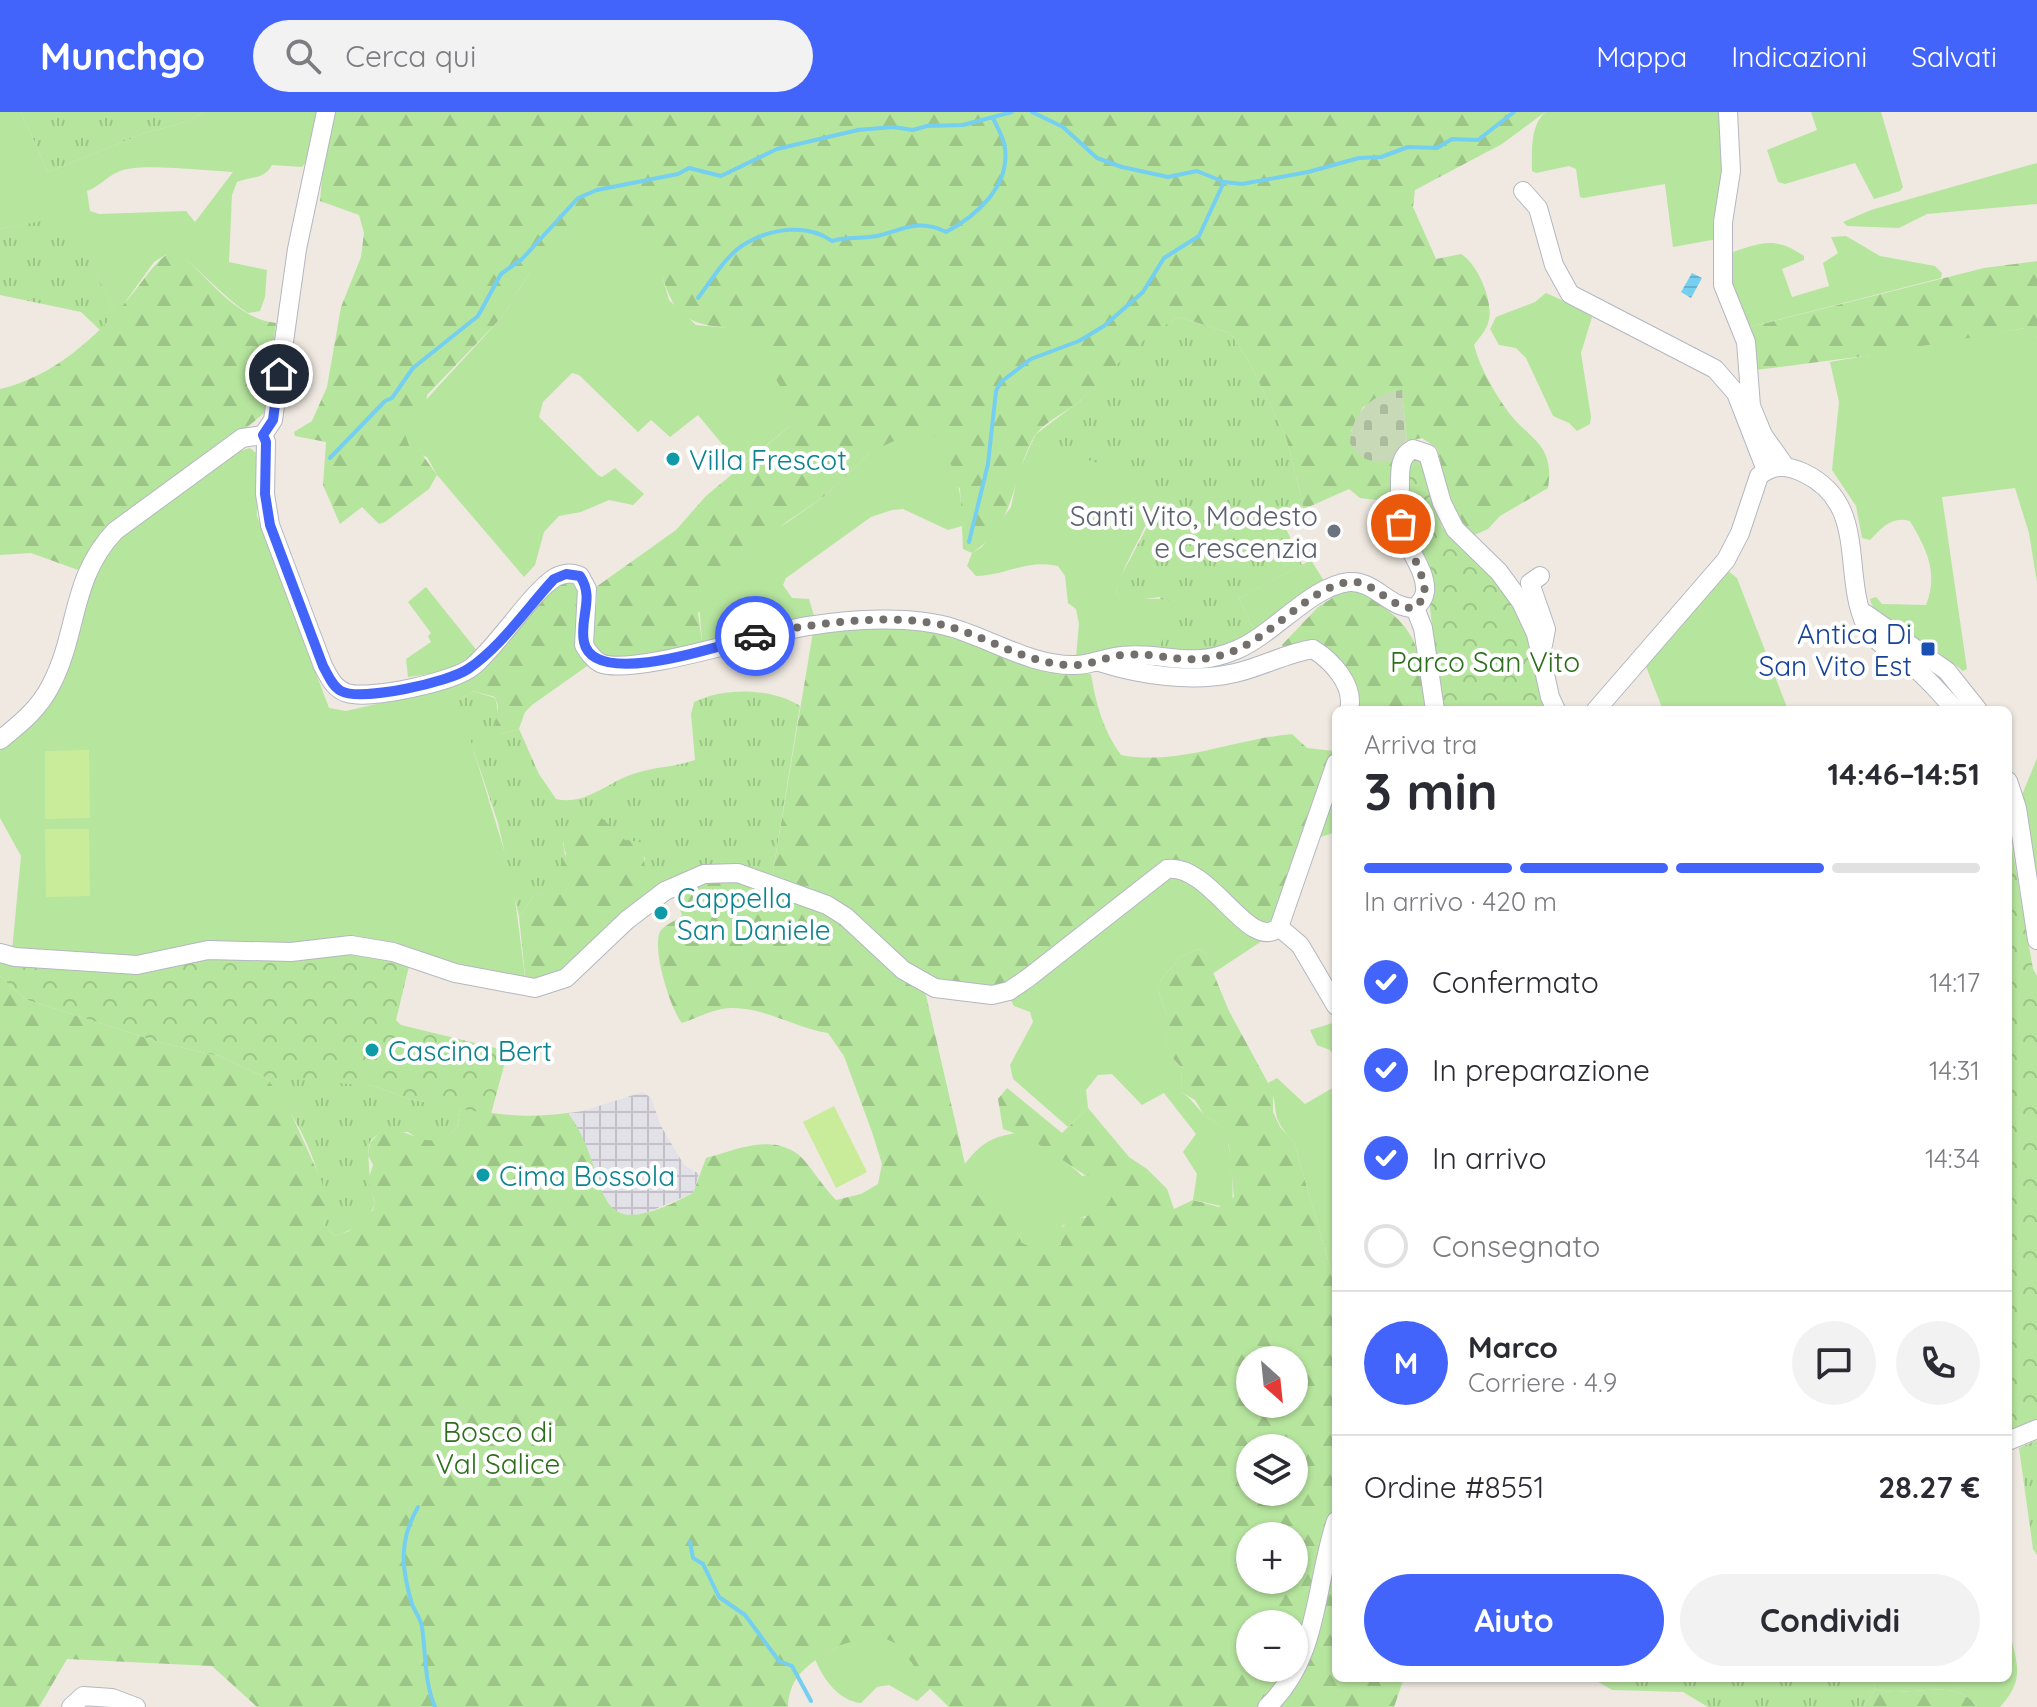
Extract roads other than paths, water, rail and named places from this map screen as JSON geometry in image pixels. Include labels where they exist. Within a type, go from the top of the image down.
[{"type":"street","points":[[0,740],[39,705],[50,687],[64,655],[81,582],[103,545],[115,531],[242,438],[263,435],[273,420],[297,249],[326,112]]},
{"type":"street","points":[[1728,112],[1731,171],[1723,222],[1723,285],[1746,342],[1751,406],[1763,435],[1785,466],[1813,477],[1824,486],[1844,516],[1853,546],[1856,594],[1866,627],[1952,706]]},
{"type":"street","points":[[1523,191],[1538,208],[1554,265],[1570,294],[1715,369],[1736,393],[1766,470]]},
{"type":"street","points":[[263,435],[266,442],[265,494],[270,525],[323,666],[343,693],[373,694],[460,674],[501,638],[554,579],[573,573],[580,576],[587,589],[584,645],[593,658],[604,664],[642,663],[812,625],[890,621],[955,628],[989,644],[1059,664],[1097,661],[1122,655],[1192,661],[1233,651],[1271,630],[1322,593],[1347,582],[1366,585],[1394,605],[1415,608]]},
{"type":"street","points":[[1415,608],[1425,596],[1424,582],[1405,537],[1399,511],[1402,461],[1405,453],[1413,449],[1428,454],[1447,517],[1512,589],[1541,652],[1554,706]]},
{"type":"street","points":[[1599,706],[1726,560],[1740,533],[1753,486],[1766,470],[1785,466]]},
{"type":"street","points":[[1540,576],[1530,583],[1546,629],[1541,652]]},
{"type":"street","points":[[1415,608],[1423,628],[1434,706]]},
{"type":"street","points":[[1861,609],[1947,671],[1975,706]]},
{"type":"street","points":[[1097,661],[1122,669],[1186,677],[1233,674],[1313,649],[1340,675],[1350,696],[1349,706]]},
{"type":"street","points":[[0,953],[15,957],[137,965],[208,950],[291,952],[351,945],[393,952],[455,973],[535,988],[566,978],[627,920],[665,891],[691,878],[721,872],[762,879],[827,905],[920,983],[968,994],[992,995],[1015,987],[1167,869],[1182,869],[1203,880],[1252,929],[1266,934],[1279,927],[1332,775]]},
{"type":"street","points":[[2012,793],[2017,808],[2037,940]]},
{"type":"street","points":[[1279,927],[1300,945],[1332,999]]},
{"type":"street","points":[[2012,1439],[2037,1429]]},
{"type":"street","points":[[1267,1707],[1289,1687],[1306,1649],[1332,1533]]},
{"type":"street","points":[[71,1707],[83,1696],[112,1698],[136,1707]]},
{"type":"water","points":[[1692,273],[1702,278],[1691,298],[1681,292]]},
{"type":"waterway","points":[[330,458],[385,401],[392,398],[413,368],[478,316],[501,274],[522,259],[578,198],[597,190],[678,174],[689,168],[721,176],[777,149],[858,130],[893,127],[913,130],[927,126],[963,125],[1012,112]]},
{"type":"waterway","points":[[1032,112],[1063,127],[1097,158],[1122,167],[1168,177],[1197,171],[1224,182],[1242,184],[1308,172],[1359,158],[1381,157],[1408,147],[1437,148],[1452,139],[1478,140],[1514,112]]},
{"type":"waterway","points":[[698,298],[736,250],[765,235],[800,230],[822,235],[832,241],[877,236],[919,226],[946,232],[969,218],[989,199],[1002,175],[1005,148],[993,118]]},
{"type":"waterway","points":[[969,542],[988,464],[996,391],[1001,382],[1031,359],[1079,341],[1104,326],[1143,292],[1164,258],[1199,236],[1224,182]]},
{"type":"waterway","points":[[418,1507],[405,1543],[404,1566],[412,1604],[421,1624],[427,1677],[435,1707]]},
{"type":"waterway","points":[[690,1542],[693,1558],[703,1564],[719,1597],[745,1615],[779,1661],[792,1666],[811,1701]]},
{"type":"place","name":"Villa Frescot","points":[[673,459]]},
{"type":"place","name":"Santi Vito, Modesto e Crescenzia","points":[[1334,531]]},
{"type":"place","name":"Antica Di San Vito Est","points":[[1928,649]]},
{"type":"place","name":"Cappella San Daniele","points":[[661,913]]},
{"type":"place","name":"Cascina Bert","points":[[372,1050]]},
{"type":"place","name":"Cima Bossola","points":[[483,1175]]},
{"type":"park label","name":"Parco San Vito","points":[[1485,661]]},
{"type":"park label","name":"Bosco di Val Salice","points":[[498,1447]]}]
